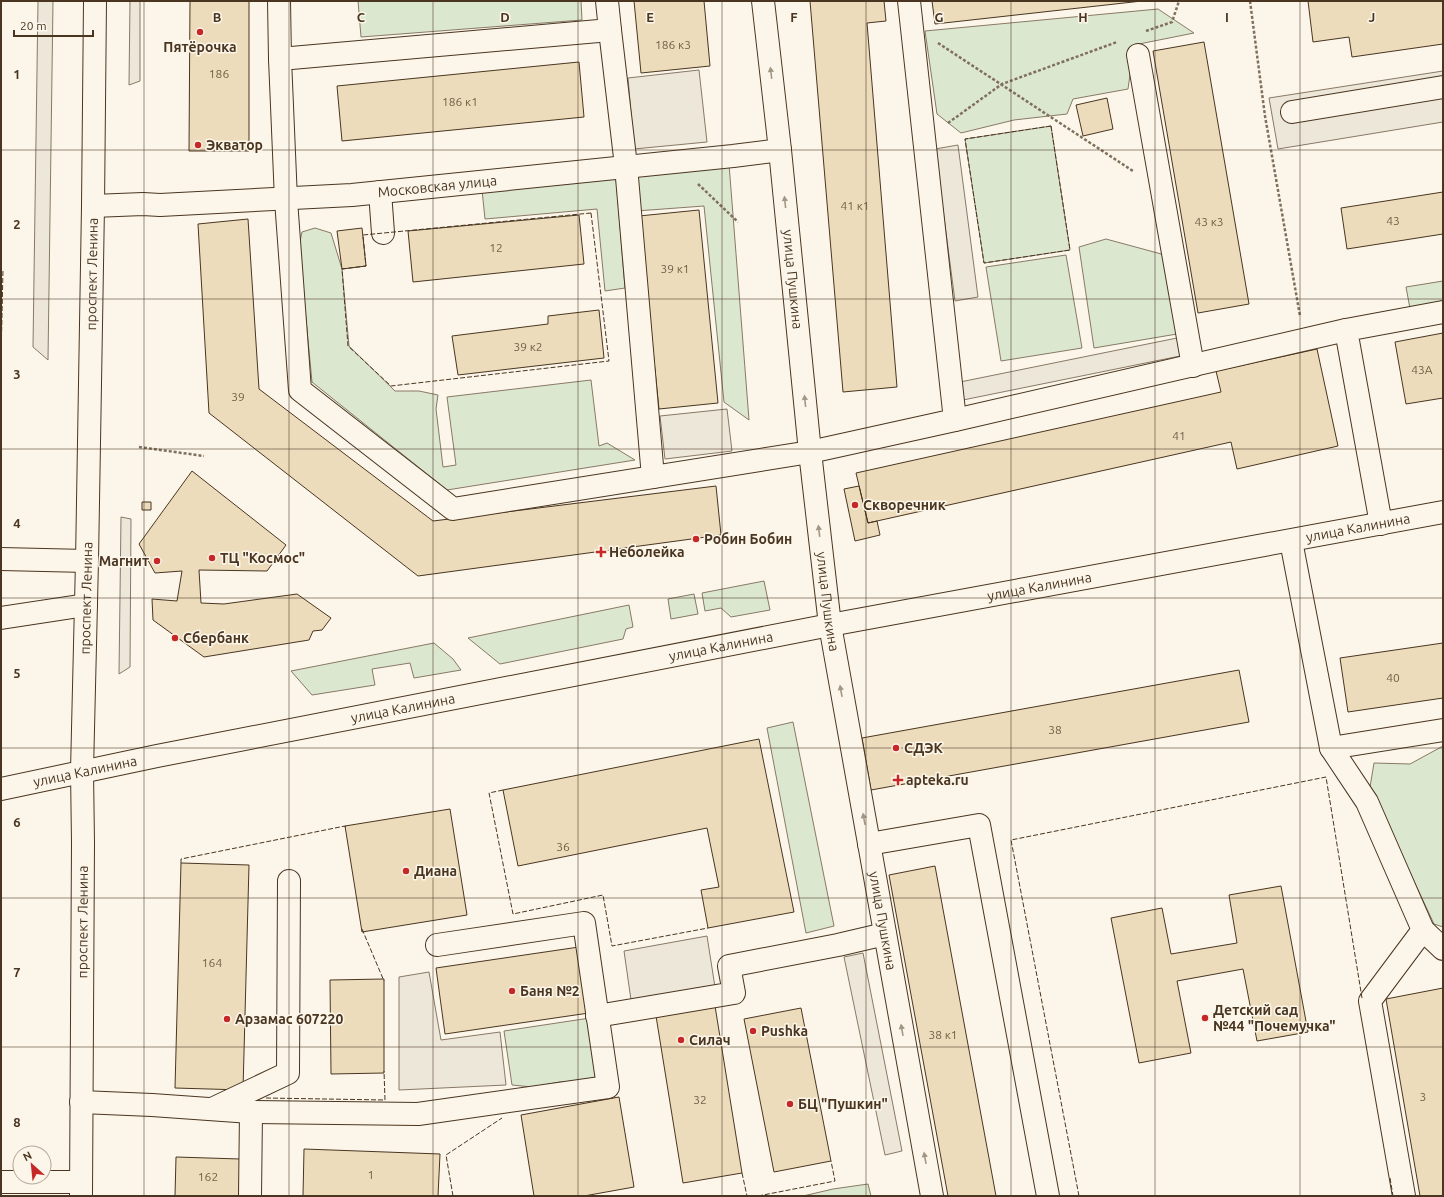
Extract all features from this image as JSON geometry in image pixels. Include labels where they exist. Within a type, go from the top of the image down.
[{"type":"street","name":"проспект Ленина","points":[[81,1189],[82,771],[93,206],[95,1]]},
{"type":"street","points":[[279,1],[286,200],[300,390],[453,509],[810,452],[1193,366],[1304,339],[1443,312]]},
{"type":"street","points":[[607,1],[626,166],[653,477]]},
{"type":"street","name":"улица Пушкина","points":[[763,1],[780,150],[810,452],[830,625],[932,1196]]},
{"type":"street","points":[[909,1],[955,420]]},
{"type":"street","points":[[280,59],[610,30]]},
{"type":"street","points":[[1138,54],[1193,366]]},
{"type":"street","points":[[1292,112],[1443,87]]},
{"type":"street","name":"Московская улица","points":[[93,206],[286,200],[352,195],[780,150]]},
{"type":"street","points":[[380,192],[383,233]]},
{"type":"street","points":[[1346,330],[1381,524]]},
{"type":"street","name":"улица Калинина","points":[[1,789],[82,771],[830,625],[1443,512]]},
{"type":"street","points":[[1291,540],[1331,748],[1367,802],[1423,930],[1443,949]]},
{"type":"street","points":[[1,559],[87,561]]},
{"type":"street","points":[[1,618],[86,605]]},
{"type":"street","points":[[1331,748],[1443,730]]},
{"type":"street","points":[[869,844],[979,825],[1048,1196]]},
{"type":"street","points":[[210,1110],[288,1073],[289,881]]},
{"type":"street","points":[[82,1102],[251,1112],[418,1114],[608,1086],[584,923],[437,945]]},
{"type":"street","points":[[1404,1196],[1370,1001],[1423,930]]},
{"type":"street","points":[[597,1016],[734,993],[729,966],[838,945],[885,934]]},
{"type":"street","points":[[250,1196],[251,1112]]},
{"type":"street","points":[[1,1182],[81,1189]]},
{"type":"path","points":[[1142,33],[1172,22],[1179,1]]},
{"type":"path","points":[[1250,1],[1265,116],[1304,339]]},
{"type":"path","points":[[911,25],[1162,190]]},
{"type":"path","points":[[945,125],[1002,84],[1120,41]]},
{"type":"path","points":[[676,162],[738,222]]},
{"type":"path","points":[[139,447],[204,456]]},
{"type":"green space","points":[[358,1],[581,1],[582,20],[361,37]]},
{"type":"green space","points":[[1158,9],[1194,33],[1134,45],[1128,89],[1073,99],[1067,114],[1014,120],[961,133],[937,114],[925,31]]},
{"type":"green space","points":[[1051,126],[1070,250],[984,263],[965,139]]},
{"type":"green space","points":[[729,164],[749,420],[724,402],[704,206],[636,211],[632,173]]},
{"type":"green space","points":[[616,177],[625,288],[605,291],[597,209],[485,219],[482,190]]},
{"type":"green space","points":[[315,228],[331,233],[342,269],[349,346],[395,391],[419,391],[438,395],[436,409],[443,467],[456,465],[447,397],[591,380],[599,446],[607,443],[635,460],[447,490],[312,382],[299,246],[302,232]]},
{"type":"green space","points":[[1106,239],[1165,255],[1177,334],[1094,348],[1079,247]]},
{"type":"green space","points":[[1066,255],[1082,348],[1001,361],[986,267]]},
{"type":"green space","points":[[1443,281],[1443,308],[1411,314],[1406,287]]},
{"type":"green space","points":[[764,581],[770,610],[731,617],[721,608],[705,611],[702,593]]},
{"type":"green space","points":[[694,594],[698,614],[671,619],[668,599]]},
{"type":"green space","points":[[629,605],[633,627],[626,629],[623,639],[500,664],[468,638]]},
{"type":"green space","points":[[434,643],[453,659],[461,670],[414,678],[410,663],[372,669],[375,685],[312,695],[291,671]]},
{"type":"green space","points":[[793,722],[834,926],[806,933],[767,728]]},
{"type":"green space","points":[[1443,746],[1443,927],[1434,924],[1370,787],[1374,763],[1410,764]]},
{"type":"green space","points":[[590,1018],[599,1082],[560,1082],[532,1087],[512,1085],[504,1031]]},
{"type":"green space","points":[[868,1184],[871,1196],[803,1196],[833,1189]]},
{"type":"shaded area","points":[[38,1],[53,1],[48,360],[33,347]]},
{"type":"shaded area","points":[[130,1],[140,1],[140,81],[129,85]]},
{"type":"shaded area","points":[[699,70],[707,142],[634,149],[628,78]]},
{"type":"shaded area","points":[[1443,71],[1443,122],[1278,149],[1269,98]]},
{"type":"shaded area","points":[[958,145],[978,297],[955,301],[935,149]]},
{"type":"shaded area","points":[[1177,338],[1180,356],[963,400],[960,382]]},
{"type":"shaded area","points":[[727,409],[732,451],[665,459],[660,416]]},
{"type":"shaded area","points":[[121,517],[131,519],[130,667],[119,674]]},
{"type":"shaded area","points":[[707,936],[715,987],[631,1000],[624,951]]},
{"type":"shaded area","points":[[863,953],[902,1151],[885,1155],[844,957]]},
{"type":"shaded area","points":[[429,972],[441,1040],[500,1032],[506,1085],[399,1090],[399,977]]},
{"type":"building","points":[[190,1],[249,1],[249,151],[189,151]]},
{"type":"building","points":[[634,1],[704,1],[710,66],[641,73]]},
{"type":"building","points":[[810,1],[884,1],[886,21],[867,23],[897,387],[843,392]]},
{"type":"building","points":[[932,1],[1142,1],[935,24]]},
{"type":"building","points":[[1308,1],[1443,1],[1443,44],[1352,57],[1349,37],[1313,42]]},
{"type":"building","points":[[1204,42],[1249,304],[1198,313],[1153,51]]},
{"type":"building","points":[[579,62],[584,117],[342,141],[337,86]]},
{"type":"building","points":[[1107,98],[1113,129],[1083,136],[1076,105]]},
{"type":"building","points":[[1443,192],[1443,234],[1347,249],[1341,208]]},
{"type":"building","points":[[699,210],[718,403],[659,409],[639,216]]},
{"type":"building","points":[[579,215],[584,264],[413,282],[408,231]]},
{"type":"building","points":[[248,219],[259,389],[433,521],[716,486],[721,535],[418,576],[209,413],[198,224]]},
{"type":"building","points":[[362,228],[366,266],[342,269],[337,231]]},
{"type":"building","points":[[599,310],[604,358],[458,375],[452,336],[548,324],[548,316]]},
{"type":"building","points":[[1443,333],[1443,398],[1406,404],[1395,342]]},
{"type":"building","points":[[1317,349],[1338,446],[1237,469],[1231,442],[868,523],[856,473],[1221,392],[1216,371]]},
{"type":"building","name":"ТЦ \"Космос\"","points":[[192,471],[286,545],[267,571],[199,570],[201,603],[224,604],[297,594],[331,618],[322,630],[313,631],[309,640],[204,657],[153,620],[152,599],[177,601],[182,571],[155,573],[139,544]]},
{"type":"building","name":"Скворечник","points":[[859,486],[868,523],[877,521],[880,535],[855,541],[844,489]]},
{"type":"building","points":[[142,502],[151,502],[151,510],[142,510]]},
{"type":"building","points":[[1443,643],[1443,698],[1348,712],[1340,658]]},
{"type":"building","points":[[1239,670],[1249,722],[871,790],[862,738]]},
{"type":"building","points":[[759,739],[794,912],[708,928],[701,890],[719,887],[707,828],[518,866],[503,790]]},
{"type":"building","name":"Диана","points":[[450,809],[467,915],[362,932],[345,826]]},
{"type":"building","points":[[181,863],[249,865],[243,1090],[175,1088]]},
{"type":"building","points":[[935,866],[996,1196],[948,1196],[889,875]]},
{"type":"building","name":"Детский сад №44 \"Почемучка\"","points":[[1281,886],[1308,1032],[1257,1041],[1243,969],[1177,981],[1191,1053],[1139,1063],[1111,918],[1162,908],[1171,954],[1237,943],[1229,895]]},
{"type":"building","name":"Баня №2","points":[[579,947],[589,1013],[445,1034],[436,968]]},
{"type":"building","points":[[384,979],[384,1073],[331,1074],[330,980]]},
{"type":"building","points":[[1443,988],[1443,1196],[1420,1196],[1386,999]]},
{"type":"building","points":[[715,1006],[742,1173],[683,1183],[656,1016]]},
{"type":"building","name":"БЦ \"Пушкин\"","points":[[801,1008],[831,1161],[774,1172],[744,1019]]},
{"type":"building","points":[[619,1097],[634,1187],[584,1196],[534,1196],[521,1115]]},
{"type":"building","points":[[304,1149],[440,1154],[438,1196],[303,1196]]},
{"type":"building","points":[[176,1157],[240,1159],[239,1196],[175,1196]]},
{"type":"fence","points":[[1051,126],[1070,250],[984,263],[965,139],[1051,126]]},
{"type":"fence","points":[[591,213],[609,361],[391,386],[348,346],[342,269],[366,266],[363,235],[591,213]]},
{"type":"fence","points":[[1,360],[3,269]]},
{"type":"fence","points":[[1079,1196],[1011,840],[1326,777],[1362,998]]},
{"type":"fence","points":[[503,790],[489,793],[513,914],[603,895],[612,946],[708,928]]},
{"type":"fence","points":[[181,863],[181,859],[345,826],[346,829]]},
{"type":"fence","points":[[362,929],[384,981]]},
{"type":"fence","points":[[266,1098],[385,1100],[384,1071]]},
{"type":"fence","points":[[453,1196],[446,1155],[502,1118]]},
{"type":"fence","points":[[758,1196],[835,1181],[831,1161]]},
{"type":"fence","points":[[742,1173],[747,1196]]},
{"type":"fence","points":[[1390,1178],[1393,1196]]},
{"type":"place","name":"Пятёрочка","points":[[200,32]]},
{"type":"place","name":"Экватор","points":[[198,145]]},
{"type":"place","name":"Скворечник","points":[[855,505]]},
{"type":"place","name":"Робин Бобин","points":[[696,539]]},
{"type":"place","name":"Неболейка","points":[[601,552]]},
{"type":"place","name":"ТЦ \"Космос\"","points":[[212,558]]},
{"type":"place","name":"Магнит","points":[[157,561]]},
{"type":"place","name":"Сбербанк","points":[[175,638]]},
{"type":"place","name":"СДЭК","points":[[896,748]]},
{"type":"place","name":"apteka.ru","points":[[898,780]]},
{"type":"place","name":"Диана","points":[[406,871]]},
{"type":"place","name":"Баня №2","points":[[512,991]]},
{"type":"place","name":"Детский сад №44 \"Почемучка\"","points":[[1205,1018]]},
{"type":"place","name":"Арзамас 607220","points":[[227,1019]]},
{"type":"place","name":"Pushka","points":[[753,1031]]},
{"type":"place","name":"Силач","points":[[681,1040]]},
{"type":"place","name":"БЦ \"Пушкин\"","points":[[790,1104]]}]
